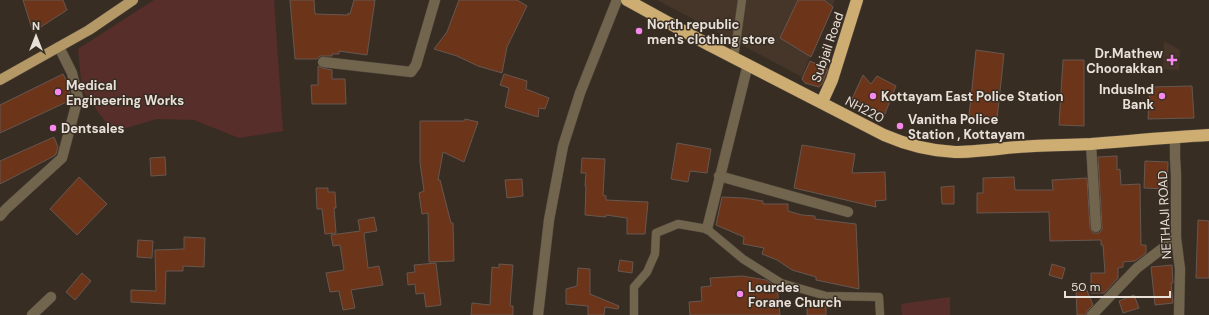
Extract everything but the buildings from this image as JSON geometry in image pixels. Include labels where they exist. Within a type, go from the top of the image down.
[{"type":"highway","name":"NH220","points":[[627,0],[734,58],[822,102],[884,136],[901,142],[936,150],[965,151],[1005,147],[1091,144],[1209,135]]},
{"type":"highway","name":"Subjail Road","points":[[822,102],[832,80],[857,0]]},
{"type":"main road","points":[[0,80],[89,30],[133,0]]},
{"type":"street","points":[[323,62],[411,72],[416,65],[436,0]]},
{"type":"street","points":[[538,315],[549,220],[562,146],[580,93],[617,0]]},
{"type":"street","points":[[0,216],[62,158],[78,98],[72,73],[59,47]]},
{"type":"street","points":[[707,229],[748,64]]},
{"type":"street","name":"NETHAJI ROAD","points":[[1174,137],[1176,175],[1176,238],[1180,269],[1179,315]]},
{"type":"street","points":[[1091,144],[1096,227]]},
{"type":"street","points":[[720,176],[848,212]]},
{"type":"street","points":[[1092,315],[1137,268],[1176,238]]},
{"type":"street","points":[[32,315],[51,297]]},
{"type":"lane","points":[[734,58],[742,0]]},
{"type":"lane","points":[[634,315],[634,287],[647,272],[655,254],[656,233],[678,224],[707,229],[743,259],[781,283],[826,296],[879,297],[880,315]]},
{"type":"shaded area","points":[[154,0],[274,0],[283,131],[239,138],[194,120],[157,119],[113,132],[82,90],[78,49]]},
{"type":"shaded area","points":[[657,0],[835,0],[802,77]]},
{"type":"shaded area","name":"Dr.Mathew Choorakkan","points":[[1164,41],[1180,50],[1179,70],[1163,69]]},
{"type":"shaded area","points":[[950,297],[950,315],[902,315],[901,304]]},
{"type":"place","name":"North republic men's clothing store","points":[[639,31]]},
{"type":"place","name":"Dr.Mathew Choorakkan","points":[[1172,60]]},
{"type":"place","name":"Medical Engineering Works","points":[[58,92]]},
{"type":"place","name":"Kottayam East Police Station","points":[[873,96]]},
{"type":"place","name":"Induslnd Bank","points":[[1162,96]]},
{"type":"place","name":"Vanitha Police Station , Kottayam","points":[[900,126]]},
{"type":"place","name":"Dentsales","points":[[53,128]]},
{"type":"place","name":"Lourdes Forane Church","points":[[740,294]]}]
